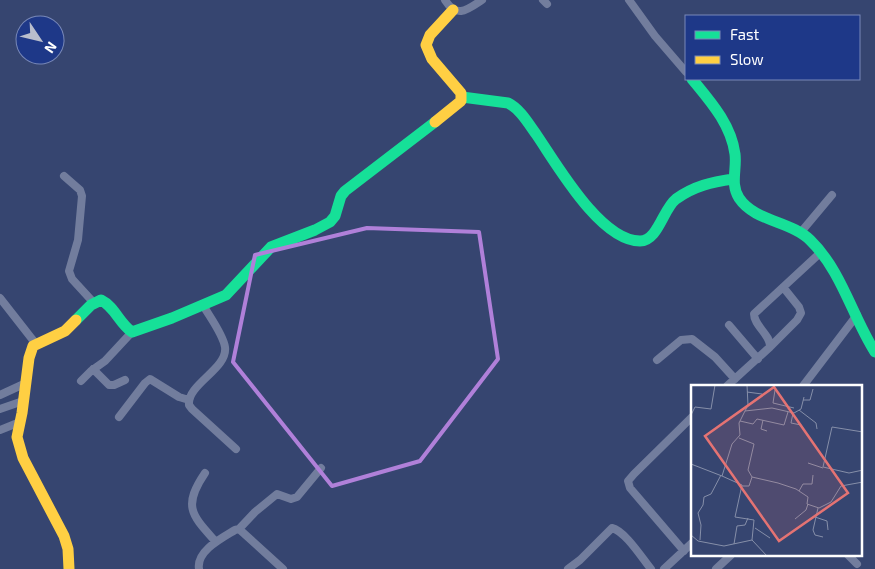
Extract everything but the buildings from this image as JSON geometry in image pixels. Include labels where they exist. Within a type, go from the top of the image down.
[{"type":"street","points":[[445,0],[453,10]]},
{"type":"street","points":[[80,381],[105,361],[132,332],[226,295],[271,248],[330,222],[336,216],[345,191],[458,105],[462,97],[461,93],[431,59],[426,49],[427,39],[453,10],[469,8],[482,0]]},
{"type":"street","points":[[629,0],[655,36],[685,71]]},
{"type":"street","points":[[693,80],[716,109],[728,128],[735,152],[733,179],[738,198],[748,208],[801,232],[820,253],[846,292],[875,352]]},
{"type":"street","points":[[462,97],[508,102],[514,106],[557,167],[593,213],[617,234],[638,241],[644,241],[652,236],[667,208],[676,199],[705,184],[733,179]]},
{"type":"street","points":[[64,176],[80,190],[82,196],[78,240],[69,271],[72,278],[94,303]]},
{"type":"street","points":[[801,232],[832,195]]},
{"type":"street","points":[[770,347],[770,342],[756,321],[754,314],[820,253]]},
{"type":"street","points":[[728,385],[758,359],[797,320],[801,313],[799,307],[783,287]]},
{"type":"street","points":[[0,298],[36,344]]},
{"type":"street","points":[[69,569],[68,549],[64,536],[20,451],[17,437],[24,401],[30,350],[36,344],[65,331],[94,303],[101,300],[132,332]]},
{"type":"street","points":[[203,305],[224,341],[225,353],[194,391],[189,400],[192,409],[236,449]]},
{"type":"street","points":[[804,385],[856,315]]},
{"type":"street","points":[[729,325],[758,359]]},
{"type":"street","points":[[656,360],[681,340],[692,339],[709,352],[735,379]]},
{"type":"street","points":[[93,369],[109,385],[125,380]]},
{"type":"street","points":[[118,418],[150,379],[179,397],[189,400]]},
{"type":"street","points":[[0,395],[26,383]]},
{"type":"street","points":[[0,409],[24,401]]},
{"type":"street","points":[[684,551],[630,488],[628,482],[691,418]]},
{"type":"street","points":[[0,430],[20,422]]},
{"type":"street","points":[[199,569],[200,558],[216,542],[239,529],[276,494],[291,499],[297,497],[321,468]]},
{"type":"street","points":[[205,473],[194,492],[191,506],[195,518],[216,542]]},
{"type":"street","points":[[568,569],[580,560],[612,528],[626,538],[651,569]]},
{"type":"street","points":[[239,529],[283,569]]},
{"type":"street","points":[[664,569],[691,544]]},
{"type":"street","points":[[716,569],[731,556]]},
{"type":"street","points":[[849,556],[856,564]]},
{"type":"highlighted area","points":[[367,228],[479,232],[498,359],[420,461],[332,486],[233,362],[255,255]]},
{"type":"traffic: fast","points":[[693,80],[719,114],[733,143],[735,154],[734,182],[739,198],[754,212],[802,234],[821,252],[839,280],[875,352]]},
{"type":"traffic: fast","points":[[462,97],[508,103],[516,109],[527,121],[580,198],[595,215],[625,238],[640,241],[646,240],[656,230],[667,210],[676,199],[703,185],[733,179]]},
{"type":"traffic: fast","points":[[76,320],[91,305],[101,300],[110,307],[132,332],[172,318],[226,295],[271,247],[315,230],[330,222],[335,216],[341,196],[345,191],[435,122]]},
{"type":"traffic: slow","points":[[435,122],[461,101],[461,93],[432,59],[426,45],[430,35],[453,10]]},
{"type":"traffic: slow","points":[[69,569],[68,549],[64,536],[23,458],[17,437],[29,358],[33,346],[65,331],[76,320]]}]
